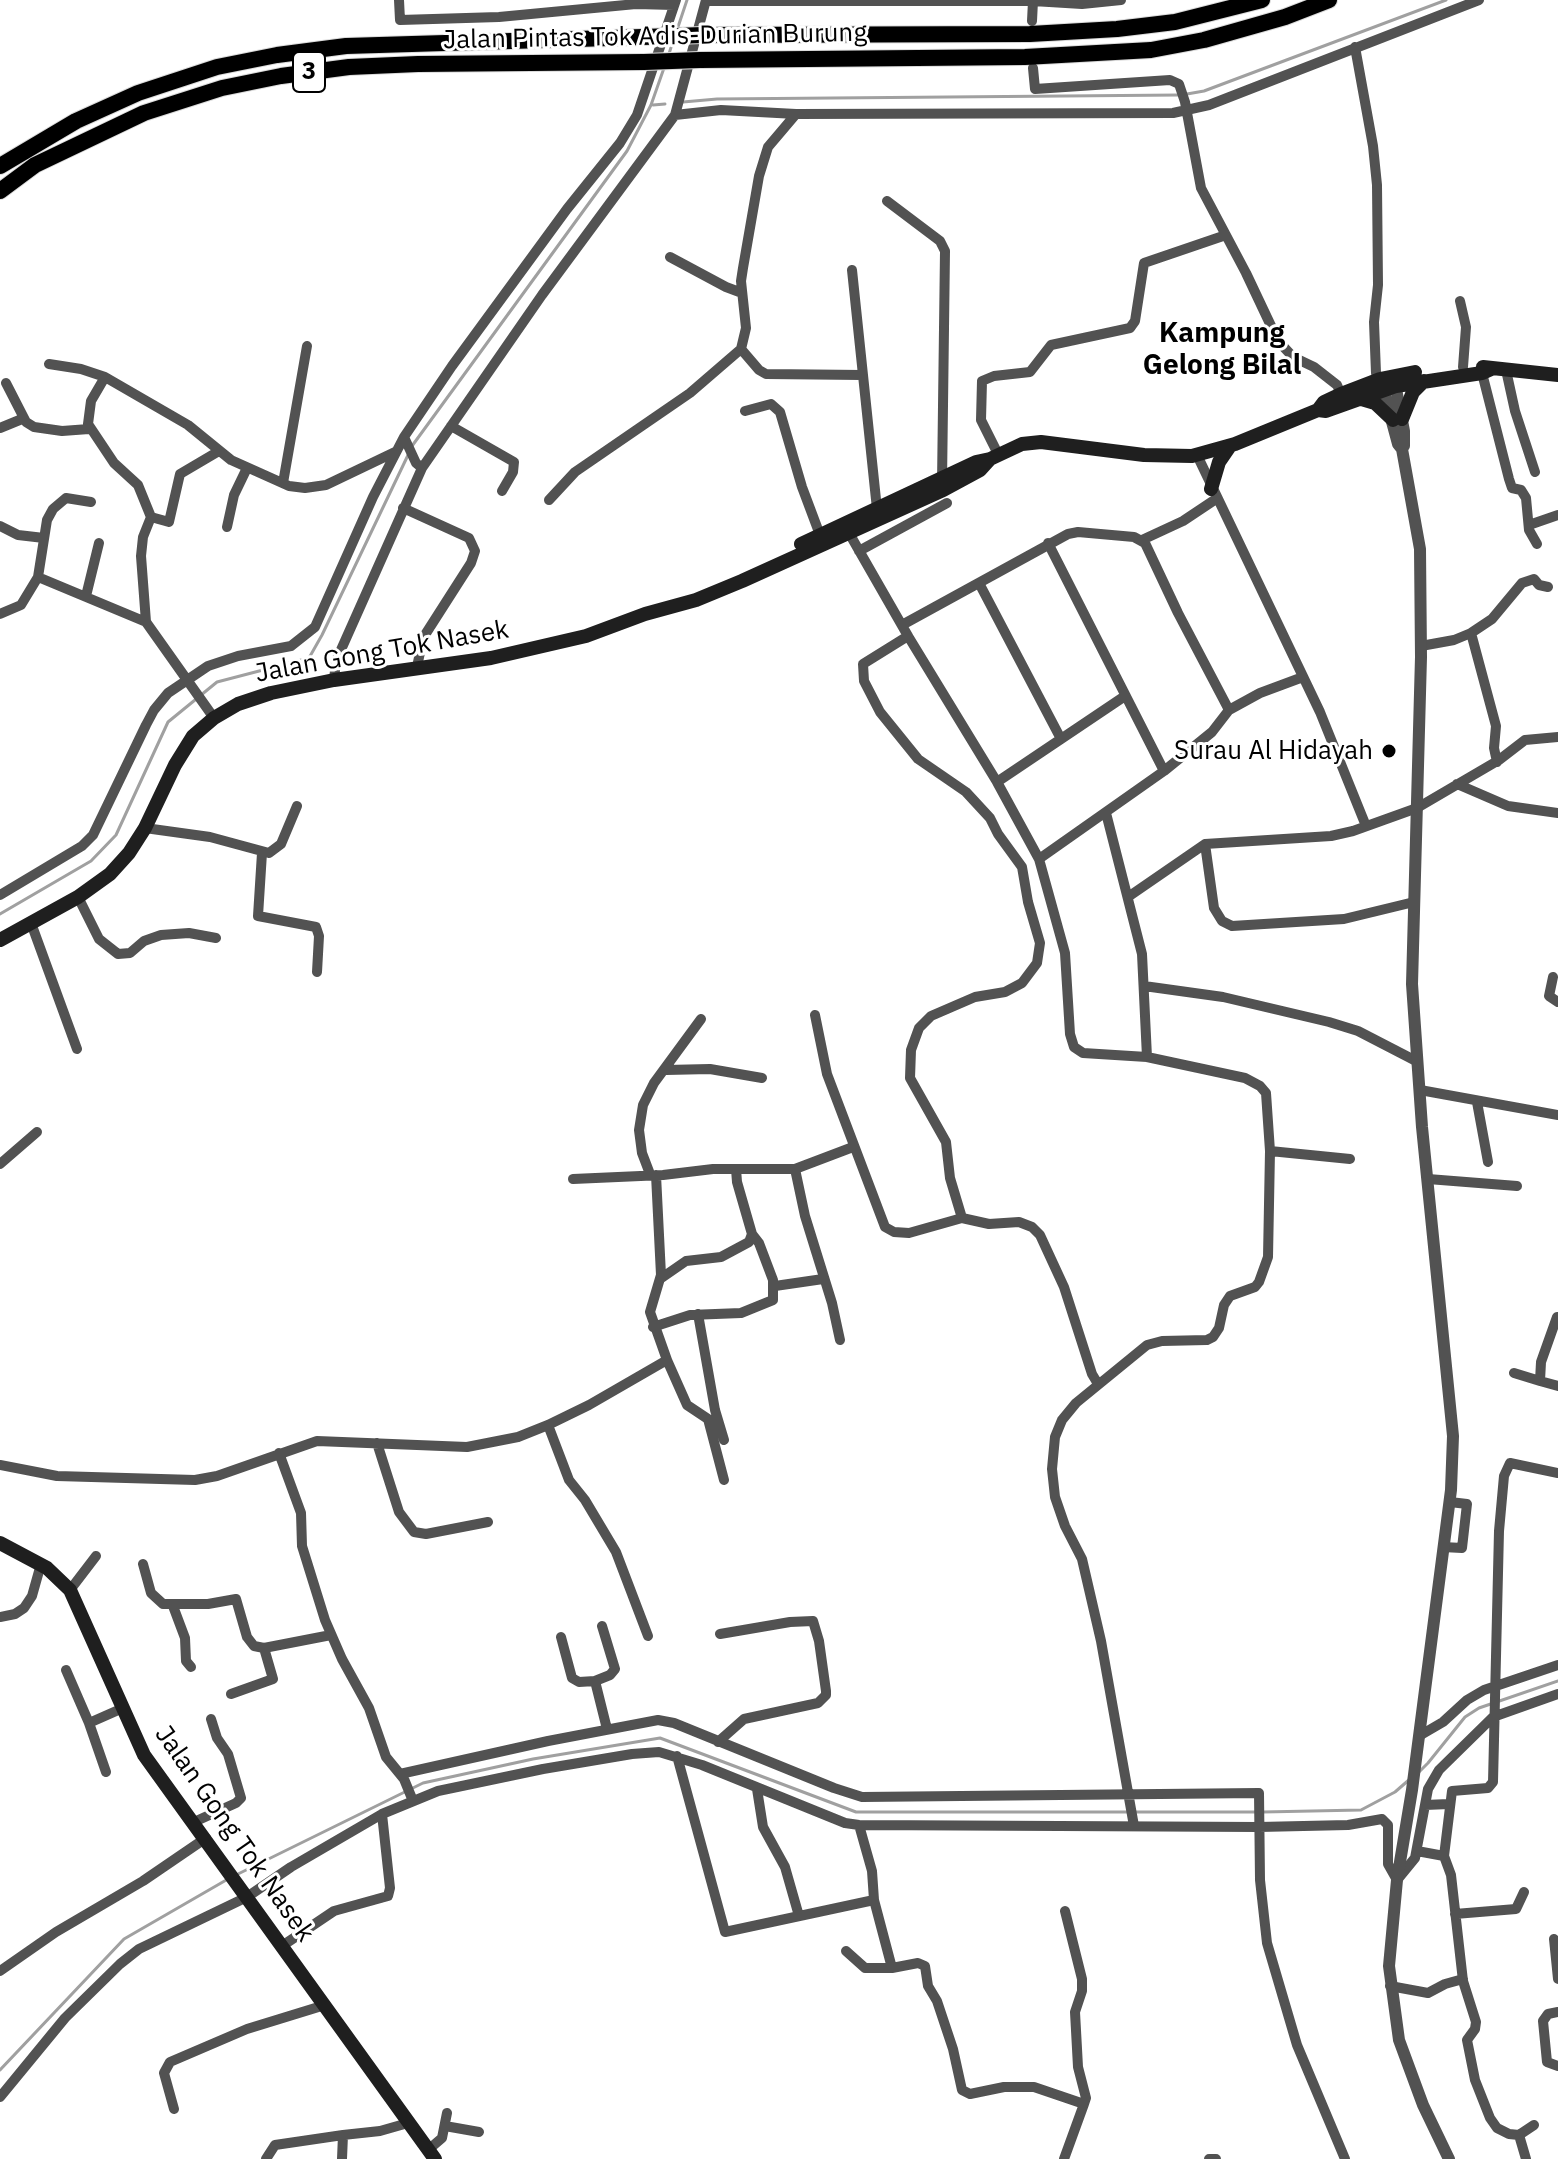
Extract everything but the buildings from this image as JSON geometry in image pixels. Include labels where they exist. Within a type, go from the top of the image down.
[{"type":"main road","name":"Jalan Pintas Tok Adis-Durian Burung","points":[[0,166],[76,121],[138,93],[217,67],[277,55],[346,46],[703,35],[1030,34],[1117,29],[1197,18],[1262,0]]},
{"type":"main road","name":"Jalan Pintas Tok Adis-Durian Burung","points":[[0,191],[35,165],[144,113],[222,88],[281,76],[349,67],[418,64],[1025,57],[1118,53],[1204,40],[1285,17],[1329,0]]},
{"type":"main road","name":"Jalan Gong Tok Nasek","points":[[1318,410],[1324,402],[1341,394],[1388,383],[1463,367],[1500,370]]},
{"type":"main road","name":"Jalan Gong Tok Nasek","points":[[0,940],[78,897],[120,864],[145,828],[185,748],[210,711],[334,680],[491,658],[565,643],[696,600],[944,490],[980,470],[994,457],[1022,444],[1041,442],[1144,455],[1197,455],[1230,446],[1318,410],[1326,411],[1388,383],[1500,370]]},
{"type":"main road","points":[[1500,370],[1558,375]]},
{"type":"main road","points":[[1358,398],[1375,403],[1397,419],[1413,392],[1428,379]]},
{"type":"main road","points":[[1214,494],[1219,462],[1230,446]]},
{"type":"main road","name":"Jalan Gong Tok Nasek","points":[[680,603],[694,592],[877,509],[944,490]]},
{"type":"main road","points":[[826,532],[849,533],[856,519]]},
{"type":"main road","name":"Jalan Gong Tok Nasek","points":[[0,1543],[41,1564],[70,1590],[144,1755],[432,2155]]},
{"type":"street","points":[[49,364],[105,377],[188,425],[219,451],[247,468],[283,483],[305,488],[326,485],[395,452],[405,442],[452,366],[567,209],[620,143],[641,105],[675,2],[499,17],[400,20],[399,0]]},
{"type":"street","points":[[334,680],[336,661],[419,465],[451,426],[542,295],[675,115],[706,1],[1033,1],[1082,4],[1121,0]]},
{"type":"street","points":[[675,115],[721,110],[796,114],[1130,114],[1209,105],[1479,0]]},
{"type":"street","points":[[1032,21],[1033,1]]},
{"type":"street","points":[[1355,47],[1377,185],[1376,373],[1388,383],[1420,549],[1421,646],[1412,984],[1453,1436],[1450,1502],[1416,1763],[1397,1880],[1389,1951],[1390,1986],[1397,2030],[1409,2069],[1449,2159]]},
{"type":"street","points":[[1033,68],[1035,89],[1176,81],[1181,87],[1186,106],[1201,188],[1280,343],[1293,357],[1314,367],[1337,385],[1341,394]]},
{"type":"street","points":[[549,500],[575,472],[690,393],[741,349],[746,328],[743,268],[762,162],[768,147],[796,114]]},
{"type":"street","points":[[859,551],[944,490],[945,251],[940,241],[887,201]]},
{"type":"street","points":[[994,457],[981,420],[982,381],[994,376],[1030,372],[1051,345],[1130,328],[1135,321],[1144,263],[1226,235]]},
{"type":"street","points":[[670,257],[742,293]]},
{"type":"street","points":[[852,270],[877,509]]},
{"type":"street","points":[[1460,301],[1466,327],[1463,367]]},
{"type":"street","points":[[283,483],[307,346]]},
{"type":"street","points":[[741,349],[766,374],[862,375]]},
{"type":"street","points":[[1500,370],[1535,472]]},
{"type":"street","points":[[1500,370],[1509,479],[1512,488],[1521,490],[1526,498],[1530,534],[1537,544]]},
{"type":"street","points":[[105,377],[95,390],[88,412],[89,429],[118,468],[134,480],[151,517],[143,537],[141,556],[146,622],[210,711]]},
{"type":"street","points":[[6,383],[22,419],[34,427],[68,431],[89,429]]},
{"type":"street","points":[[745,411],[771,404],[780,412],[802,487],[826,532]]},
{"type":"street","points":[[0,428],[22,419]]},
{"type":"street","points":[[451,426],[474,442],[514,462],[513,472],[502,491]]},
{"type":"street","points":[[405,442],[419,465]]},
{"type":"street","points":[[151,517],[169,522],[180,474],[219,451]]},
{"type":"street","points":[[0,895],[82,846],[93,835],[162,699],[190,684],[199,671],[221,661],[291,646],[315,627],[395,452]]},
{"type":"street","points":[[1197,455],[1320,712],[1366,826]]},
{"type":"street","points":[[227,527],[234,495],[247,468]]},
{"type":"street","points":[[1142,540],[1183,521],[1214,494]]},
{"type":"street","points":[[0,614],[21,605],[38,577],[47,520],[62,499],[91,502]]},
{"type":"street","points":[[403,508],[469,538],[475,551],[471,563],[423,638],[417,667]]},
{"type":"street","points":[[1529,525],[1558,515]]},
{"type":"street","points":[[0,526],[18,535],[44,538]]},
{"type":"street","points":[[902,625],[1048,543],[1078,532],[1134,537],[1142,540],[1229,710]]},
{"type":"street","points":[[849,533],[997,782],[1039,859],[1065,953],[1070,1034],[1074,1047],[1083,1053],[1147,1057],[1245,1078],[1264,1088],[1267,1097],[1270,1151],[1268,1257],[1259,1282],[1255,1287],[1230,1296],[1213,1337],[1207,1340],[1153,1342],[1098,1384],[1076,1403],[1058,1427],[1053,1450],[1053,1487],[1065,1526],[1082,1559],[1101,1641],[1134,1826]]},
{"type":"street","points":[[86,596],[99,543]]},
{"type":"street","points":[[1048,543],[1164,771]]},
{"type":"street","points":[[38,577],[146,622]]},
{"type":"street","points":[[1421,646],[1454,640],[1471,633],[1492,619],[1522,583],[1535,580],[1539,585],[1548,587]]},
{"type":"street","points":[[979,583],[1061,739]]},
{"type":"street","points":[[1471,633],[1496,726],[1494,748],[1497,762]]},
{"type":"street","points":[[908,636],[863,664],[864,681],[880,712],[918,759],[966,792],[990,818],[1022,867],[1040,943],[1037,963],[1022,983],[1005,992],[975,997],[931,1016],[920,1025],[911,1050],[910,1078],[946,1142],[950,1178],[962,1218]]},
{"type":"street","points":[[1039,859],[1164,771],[1212,732],[1229,710],[1260,693],[1303,677]]},
{"type":"street","points":[[997,782],[1125,696]]},
{"type":"street","points":[[1128,897],[1205,844],[1331,836],[1366,826],[1417,808],[1497,762],[1525,740],[1558,737]]},
{"type":"street","points":[[1457,784],[1508,806],[1558,813]]},
{"type":"street","points":[[145,828],[210,837],[262,853],[275,851],[281,844],[297,806]]},
{"type":"street","points":[[1106,813],[1142,954],[1147,1057]]},
{"type":"street","points":[[1205,844],[1214,908],[1222,921],[1232,926],[1344,919],[1414,902]]},
{"type":"street","points":[[262,853],[258,916],[316,927],[319,936],[317,972]]},
{"type":"street","points":[[78,897],[99,939],[118,954],[127,955],[144,941],[161,935],[189,933],[216,938]]},
{"type":"street","points":[[31,923],[77,1049]]},
{"type":"street","points":[[1553,977],[1549,996],[1558,1002]]},
{"type":"street","points":[[1144,986],[1223,997],[1329,1022],[1358,1031],[1418,1062]]},
{"type":"street","points":[[815,1015],[827,1074],[888,1230],[909,1233],[962,1218],[989,1224],[1026,1223],[1040,1235],[1072,1306],[1092,1374],[1098,1384]]},
{"type":"street","points":[[701,1019],[647,1095],[641,1113],[641,1144],[653,1175],[660,1279],[650,1308],[653,1327],[687,1405],[708,1419],[724,1480]]},
{"type":"street","points":[[666,1070],[710,1069],[762,1078]]},
{"type":"street","points":[[1420,1090],[1558,1115]]},
{"type":"street","points":[[1477,1102],[1488,1162]]},
{"type":"street","points":[[0,1164],[37,1132]]},
{"type":"street","points":[[573,1179],[736,1169],[795,1169],[853,1147]]},
{"type":"street","points":[[1270,1151],[1350,1159]]},
{"type":"street","points":[[653,1327],[698,1314],[749,1311],[773,1300],[775,1286],[759,1243],[752,1234],[736,1169]]},
{"type":"street","points":[[795,1169],[840,1340]]},
{"type":"street","points":[[1428,1179],[1517,1186]]},
{"type":"street","points":[[660,1279],[686,1261],[721,1257],[742,1248],[752,1234]]},
{"type":"street","points":[[775,1286],[823,1279]]},
{"type":"street","points":[[698,1314],[715,1410],[724,1440]]},
{"type":"street","points":[[1540,1381],[1541,1362],[1557,1317]]},
{"type":"street","points":[[0,1465],[57,1476],[186,1480],[217,1476],[317,1441],[467,1447],[518,1437],[548,1425],[667,1360]]},
{"type":"street","points":[[1514,1373],[1558,1386]]},
{"type":"street","points":[[548,1425],[569,1480],[585,1500],[616,1552],[648,1636]]},
{"type":"street","points":[[377,1443],[399,1512],[414,1532],[426,1534],[488,1522]]},
{"type":"street","points":[[279,1453],[301,1513],[302,1546],[331,1635],[369,1708],[386,1757],[402,1777],[413,1799]]},
{"type":"street","points":[[1534,2125],[1519,2135],[1502,2131],[1493,2124],[1475,2080],[1467,2040],[1476,2022],[1463,1979],[1451,1875],[1444,1856],[1453,1789],[1488,1788],[1493,1785],[1499,1531],[1504,1476],[1510,1463],[1558,1473]]},
{"type":"street","points":[[1443,1547],[1462,1548],[1467,1504],[1450,1502]]},
{"type":"street","points":[[70,1590],[96,1556]]},
{"type":"street","points":[[0,1617],[15,1614],[28,1603],[41,1564]]},
{"type":"street","points":[[143,1564],[151,1593],[159,1602],[173,1606],[236,1599],[249,1643],[264,1648],[331,1635]]},
{"type":"street","points":[[173,1606],[185,1638],[186,1661],[191,1667]]},
{"type":"street","points":[[718,1742],[744,1719],[821,1701],[826,1691],[815,1623],[810,1620],[720,1634]]},
{"type":"street","points":[[561,1637],[572,1678],[579,1682],[595,1681],[610,1675],[615,1669],[602,1626]]},
{"type":"street","points":[[231,1694],[273,1679],[264,1648]]},
{"type":"street","points":[[1419,1736],[1443,1722],[1467,1700],[1558,1665]]},
{"type":"street","points":[[66,1670],[106,1772]]},
{"type":"street","points":[[595,1681],[607,1729]]},
{"type":"street","points":[[1397,1880],[1411,1865],[1417,1851],[1428,1789],[1439,1770],[1493,1715],[1558,1694]]},
{"type":"street","points":[[89,1723],[123,1708]]},
{"type":"street","points":[[194,1822],[241,1798],[228,1754],[217,1738],[211,1719]]},
{"type":"street","points":[[402,1777],[607,1729],[647,1721],[667,1721],[834,1788],[871,1798],[1259,1793],[1262,1909],[1273,1970],[1297,2045],[1345,2159]]},
{"type":"street","points":[[735,1724],[743,1752]]},
{"type":"street","points":[[0,2097],[65,2018],[127,1957],[148,1943],[246,1895],[382,1814],[413,1799],[438,1791],[617,1756],[659,1752],[677,1756],[845,1823],[859,1825],[1259,1827],[1348,1825],[1385,1820],[1388,1825],[1388,1864],[1397,1880]]},
{"type":"street","points":[[677,1756],[725,1932],[874,1900]]},
{"type":"street","points":[[757,1789],[759,1816],[785,1867],[799,1916]]},
{"type":"street","points":[[1425,1805],[1449,1804]]},
{"type":"street","points":[[282,1946],[334,1911],[388,1896],[390,1888],[382,1814]]},
{"type":"street","points":[[859,1825],[892,1968]]},
{"type":"street","points":[[0,1971],[206,1838]]},
{"type":"street","points":[[1417,1851],[1444,1856]]},
{"type":"street","points":[[1455,1914],[1516,1909],[1524,1892]]},
{"type":"street","points":[[1064,2159],[1086,2098],[1078,2067],[1075,2012],[1082,1991],[1082,1979],[1065,1911]]},
{"type":"street","points":[[1554,1939],[1558,1979]]},
{"type":"street","points":[[846,1951],[865,1968],[892,1968],[918,1963],[925,1966],[928,1986],[941,2011],[964,2093],[1004,2087],[1034,2087],[1084,2104]]},
{"type":"street","points":[[1390,1986],[1428,1993],[1463,1979]]},
{"type":"street","points":[[174,2109],[164,2073],[170,2062],[247,2029],[325,2005]]},
{"type":"street","points":[[1558,2012],[1548,2014],[1543,2021],[1547,2062],[1558,2066]]},
{"type":"street","points":[[432,2155],[442,2138],[447,2113]]},
{"type":"street","points":[[266,2159],[275,2145],[380,2131],[408,2123]]},
{"type":"street","points":[[445,2126],[479,2132]]},
{"type":"street","points":[[342,2159],[343,2135]]},
{"type":"street","points":[[1519,2135],[1526,2159]]},
{"type":"street","points":[[1209,2159],[1216,2159]]},
{"type":"waterway","points":[[677,30],[687,0]]},
{"type":"waterway","points":[[1187,94],[1204,91],[1446,0]]},
{"type":"waterway","points":[[668,57],[673,41]]},
{"type":"waterway","points":[[412,446],[627,151],[651,105],[664,68]]},
{"type":"waterway","points":[[683,102],[717,99],[1179,95]]},
{"type":"waterway","points":[[653,105],[665,104]]},
{"type":"waterway","points":[[0,914],[91,861],[116,835],[168,722],[217,682],[309,658],[409,453]]},
{"type":"waterway","points":[[1419,1772],[1465,1717],[1479,1708],[1558,1681]]},
{"type":"waterway","points":[[238,1874],[423,1783],[533,1759],[660,1738],[856,1812],[1127,1812]]},
{"type":"waterway","points":[[1263,1812],[1361,1810],[1395,1792],[1410,1779]]},
{"type":"waterway","points":[[1135,1812],[1255,1812]]},
{"type":"waterway","points":[[0,2070],[124,1939],[228,1879]]},
{"type":"place","name":"Surau Al Hidayah","points":[[1389,751]]},
{"type":"district","name":"Kampung Gelong Bilal","points":[[1222,350]]}]
